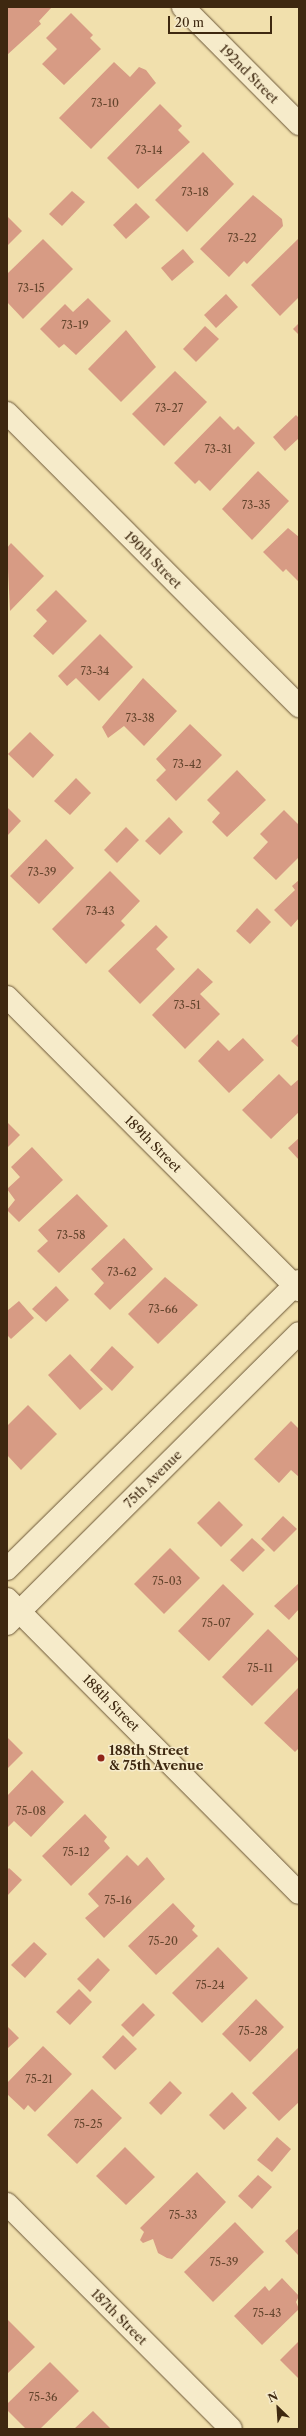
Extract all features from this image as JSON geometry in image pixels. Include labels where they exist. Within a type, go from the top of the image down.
[{"type":"street","name":"192nd Street","points":[[183,7],[299,124]]},
{"type":"street","name":"190th Street","points":[[7,413],[299,706]]},
{"type":"street","name":"189th Street","points":[[7,997],[297,1286]]},
{"type":"street","points":[[7,1569],[297,1286]]},
{"type":"street","name":"75th Avenue","points":[[11,1612],[299,1333]]},
{"type":"street","name":"188th Street","points":[[11,1612],[299,1893]]},
{"type":"street","name":"187th Street","points":[[7,2204],[231,2429]]},
{"type":"building","points":[[7,7],[52,7],[39,21],[41,24],[7,55]]},
{"type":"building","points":[[71,13],[93,35],[90,38],[101,49],[64,85],[42,64],[57,49],[46,38]]},
{"type":"building","points":[[114,62],[130,77],[139,67],[146,70],[156,83],[91,149],[59,118]]},
{"type":"building","points":[[160,104],[182,126],[178,130],[190,142],[138,189],[107,158]]},
{"type":"building","points":[[203,152],[234,184],[187,232],[155,200]]},
{"type":"building","points":[[72,191],[85,202],[62,226],[49,214]]},
{"type":"building","points":[[253,195],[282,219],[283,226],[247,264],[244,261],[229,277],[200,249]]},
{"type":"building","points":[[136,203],[150,217],[126,239],[113,225]]},
{"type":"building","points":[[7,216],[22,231],[7,246]]},
{"type":"building","points":[[299,238],[299,297],[280,316],[251,285]]},
{"type":"building","points":[[43,239],[73,269],[23,319],[7,302],[7,274]]},
{"type":"building","points":[[183,249],[194,262],[172,281],[161,268]]},
{"type":"building","points":[[226,294],[238,307],[216,328],[204,315]]},
{"type":"building","points":[[88,298],[111,321],[76,355],[64,344],[59,348],[40,329],[65,304],[73,312]]},
{"type":"building","points":[[299,323],[299,335],[293,329]]},
{"type":"building","points":[[205,326],[219,339],[196,362],[183,349]]},
{"type":"building","points":[[126,330],[156,367],[121,402],[88,369]]},
{"type":"building","points":[[175,371],[207,402],[164,446],[132,414]]},
{"type":"building","points":[[296,415],[299,418],[299,438],[285,451],[273,437]]},
{"type":"building","points":[[220,416],[234,430],[238,426],[255,443],[210,491],[199,480],[195,484],[174,463]]},
{"type":"building","points":[[258,471],[289,501],[252,540],[222,509]]},
{"type":"building","points":[[288,528],[299,537],[298,581],[286,569],[283,572],[263,552]]},
{"type":"building","points":[[11,543],[44,576],[10,611],[7,548]]},
{"type":"building","points":[[56,590],[87,621],[53,655],[33,636],[47,621],[36,610]]},
{"type":"building","points":[[100,634],[133,667],[99,701],[76,678],[67,686],[58,676]]},
{"type":"building","points":[[143,678],[177,711],[144,746],[124,726],[108,738],[102,727]]},
{"type":"building","points":[[190,724],[222,755],[176,801],[156,780],[166,770],[156,759]]},
{"type":"building","points":[[30,732],[54,755],[33,778],[8,754]]},
{"type":"building","points":[[237,770],[266,800],[227,837],[212,822],[220,813],[207,800]]},
{"type":"building","points":[[76,778],[91,793],[70,815],[54,801]]},
{"type":"building","points":[[7,807],[21,821],[7,836]]},
{"type":"building","points":[[284,810],[299,825],[299,857],[276,880],[253,858],[268,842],[260,834]]},
{"type":"building","points":[[169,817],[183,832],[160,855],[145,841]]},
{"type":"building","points":[[126,827],[139,840],[117,863],[104,850]]},
{"type":"building","points":[[46,839],[74,868],[39,904],[10,876]]},
{"type":"building","points":[[110,871],[140,901],[121,921],[125,925],[86,964],[52,929]]},
{"type":"building","points":[[299,880],[299,918],[291,927],[274,910],[295,890],[292,886]]},
{"type":"building","points":[[257,908],[271,922],[250,944],[236,931]]},
{"type":"building","points":[[156,925],[168,937],[156,949],[175,969],[140,1004],[108,971]]},
{"type":"building","points":[[198,968],[213,982],[200,994],[220,1014],[185,1049],[152,1015]]},
{"type":"building","points":[[299,1033],[299,1048],[291,1041]]},
{"type":"building","points":[[243,1038],[264,1060],[229,1093],[198,1061],[218,1040],[229,1051]]},
{"type":"building","points":[[279,1074],[291,1086],[299,1079],[299,1112],[271,1139],[242,1110]]},
{"type":"building","points":[[7,1122],[20,1135],[7,1148]]},
{"type":"building","points":[[299,1138],[299,1160],[288,1148]]},
{"type":"building","points":[[32,1147],[63,1180],[19,1222],[7,1210],[15,1200],[7,1189],[20,1177],[11,1167]]},
{"type":"building","points":[[77,1194],[108,1226],[59,1273],[37,1251],[48,1241],[38,1230]]},
{"type":"building","points":[[124,1238],[153,1269],[110,1310],[94,1294],[104,1283],[91,1269]]},
{"type":"building","points":[[165,1277],[198,1305],[158,1344],[128,1314]]},
{"type":"building","points":[[56,1286],[69,1300],[46,1322],[32,1309]]},
{"type":"building","points":[[19,1301],[34,1318],[11,1339],[7,1335],[7,1311]]},
{"type":"building","points":[[112,1346],[134,1367],[112,1391],[90,1370]]},
{"type":"building","points":[[70,1354],[103,1389],[80,1410],[48,1375]]},
{"type":"building","points":[[28,1405],[57,1434],[21,1470],[7,1455],[7,1426]]},
{"type":"building","points":[[291,1421],[299,1429],[299,1477],[291,1470],[279,1483],[254,1459]]},
{"type":"building","points":[[219,1501],[243,1525],[221,1547],[197,1523]]},
{"type":"building","points":[[283,1516],[297,1529],[274,1552],[261,1539]]},
{"type":"building","points":[[252,1538],[265,1550],[243,1572],[230,1560]]},
{"type":"building","points":[[170,1548],[200,1578],[164,1614],[134,1584]]},
{"type":"building","points":[[299,1583],[299,1609],[289,1620],[274,1606]]},
{"type":"building","points":[[223,1584],[254,1614],[209,1661],[178,1631]]},
{"type":"building","points":[[268,1629],[299,1659],[252,1706],[222,1677]]},
{"type":"building","points":[[299,1687],[299,1748],[295,1752],[264,1723]]},
{"type":"building","points":[[7,1737],[23,1753],[7,1769]]},
{"type":"building","points":[[32,1770],[64,1802],[31,1837],[14,1821],[7,1828],[7,1796]]},
{"type":"building","points":[[85,1814],[107,1837],[104,1841],[110,1848],[71,1886],[42,1856]]},
{"type":"building","points":[[127,1855],[138,1866],[147,1857],[165,1879],[104,1938],[85,1918],[99,1906],[88,1894]]},
{"type":"building","points":[[9,1868],[22,1880],[7,1896],[7,1870]]},
{"type":"building","points":[[173,1903],[195,1926],[192,1930],[198,1936],[156,1975],[128,1946]]},
{"type":"building","points":[[34,1942],[47,1954],[25,1978],[11,1965]]},
{"type":"building","points":[[218,1947],[248,1978],[202,2023],[172,1993]]},
{"type":"building","points":[[98,1958],[110,1970],[90,1992],[77,1979]]},
{"type":"building","points":[[79,1989],[92,2002],[70,2025],[56,2012]]},
{"type":"building","points":[[256,1999],[284,2027],[250,2062],[222,2034]]},
{"type":"building","points":[[143,2003],[155,2015],[133,2037],[121,2025]]},
{"type":"building","points":[[7,2026],[19,2038],[7,2049]]},
{"type":"building","points":[[123,2035],[137,2049],[115,2070],[102,2057]]},
{"type":"building","points":[[43,2046],[72,2074],[35,2112],[28,2105],[24,2110],[7,2094],[7,2083]]},
{"type":"building","points":[[299,2047],[299,2102],[279,2121],[252,2093]]},
{"type":"building","points":[[170,2081],[182,2093],[161,2115],[149,2103]]},
{"type":"building","points":[[92,2089],[122,2118],[77,2164],[47,2135]]},
{"type":"building","points":[[232,2092],[247,2108],[224,2130],[209,2115]]},
{"type":"building","points":[[277,2137],[291,2149],[272,2172],[257,2160]]},
{"type":"building","points":[[125,2147],[155,2177],[126,2205],[96,2176]]},
{"type":"building","points":[[197,2172],[226,2202],[172,2259],[167,2258],[158,2253],[153,2239],[143,2243],[140,2240],[144,2232],[140,2228]]},
{"type":"building","points":[[258,2175],[272,2187],[252,2209],[238,2196]]},
{"type":"building","points":[[235,2222],[264,2252],[213,2302],[184,2272]]},
{"type":"building","points":[[299,2228],[299,2253],[298,2255],[285,2241]]},
{"type":"building","points":[[282,2278],[299,2296],[296,2302],[299,2309],[262,2345],[234,2316],[265,2286],[269,2291]]},
{"type":"building","points":[[7,2319],[35,2347],[7,2374]]},
{"type":"building","points":[[299,2341],[299,2379],[280,2360]]},
{"type":"building","points":[[50,2362],[79,2391],[40,2429],[26,2429],[7,2410],[7,2404]]},
{"type":"building","points":[[93,2411],[111,2429],[74,2429]]},
{"type":"place","name":"188th Street & 75th Avenue","points":[[101,1758]]}]
